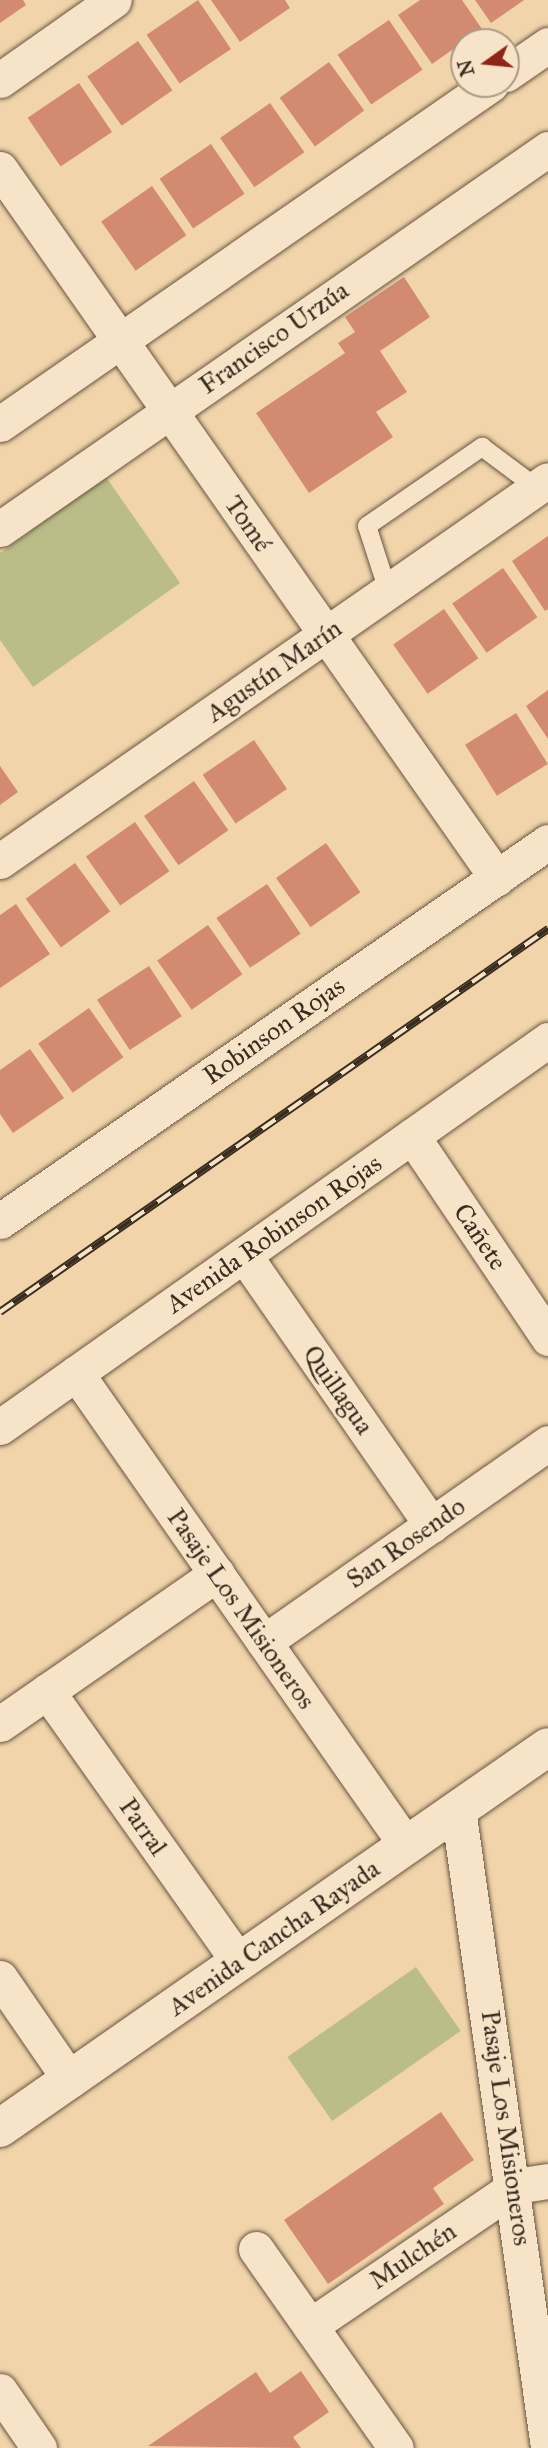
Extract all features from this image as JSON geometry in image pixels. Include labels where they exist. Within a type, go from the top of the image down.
[{"type":"street","points":[[0,80],[114,0]]},
{"type":"street","points":[[520,64],[548,45]]},
{"type":"street","points":[[0,424],[471,98]]},
{"type":"street","name":"Francisco Urzúa","points":[[0,529],[548,149]]},
{"type":"street","name":"Tomé","points":[[0,169],[497,878]]},
{"type":"street","name":"Agustín Marín","points":[[0,861],[542,484]]},
{"type":"street","name":"Robinson Rojas","points":[[0,1221],[548,842]]},
{"type":"street","name":"Avenida Robinson Rojas","points":[[0,1427],[548,1040]]},
{"type":"street","name":"Cañete","points":[[412,1136],[548,1338]]},
{"type":"street","name":"Quillagua","points":[[244,1255],[432,1525]]},
{"type":"street","name":"Pasaje Los Misioneros","points":[[76,1373],[407,1845]]},
{"type":"street","name":"San Rosendo","points":[[264,1642],[548,1443]]},
{"type":"street","points":[[0,1724],[216,1574]]},
{"type":"street","name":"Parral","points":[[47,1691],[239,1962]]},
{"type":"street","name":"Avenida Cancha Rayada","points":[[0,2128],[548,1747]]},
{"type":"street","name":"Pasaje Los Misioneros","points":[[458,1810],[532,2183],[548,2447]]},
{"type":"street","points":[[0,1978],[71,2080]]},
{"type":"street","name":"Mulchén","points":[[310,2326],[532,2183]]},
{"type":"street","points":[[256,2249],[396,2448]]},
{"type":"street","points":[[0,2391],[40,2448]]},
{"type":"lane","points":[[388,591],[367,526],[482,447],[542,484]]},
{"type":"green space","points":[[106,477],[180,583],[33,687],[0,640],[0,553]]},
{"type":"green space","points":[[416,1967],[461,2031],[332,2121],[287,2057]]},
{"type":"building","points":[[0,0],[23,0],[26,5],[0,23]]},
{"type":"building","points":[[198,0],[231,49],[180,84],[147,35]]},
{"type":"building","points":[[211,0],[285,0],[290,8],[240,42]]},
{"type":"building","points":[[420,0],[462,0],[481,28],[450,28],[450,51],[432,64],[398,15]]},
{"type":"building","points":[[475,0],[524,0],[491,23]]},
{"type":"building","points":[[389,20],[423,70],[371,104],[338,55]]},
{"type":"building","points":[[138,41],[172,90],[122,126],[87,77]]},
{"type":"building","points":[[329,62],[364,111],[315,146],[280,98]]},
{"type":"building","points":[[79,83],[112,132],[61,167],[28,118]]},
{"type":"building","points":[[270,103],[304,152],[254,187],[220,138]]},
{"type":"building","points":[[211,144],[245,194],[193,228],[160,179]]},
{"type":"building","points":[[152,186],[186,235],[136,271],[101,222]]},
{"type":"building","points":[[404,277],[430,317],[380,351],[407,392],[376,412],[393,437],[309,493],[256,413],[345,353],[338,343],[355,332],[345,317]]},
{"type":"building","points":[[548,536],[548,609],[545,611],[512,561]]},
{"type":"building","points":[[503,568],[537,617],[487,653],[452,604]]},
{"type":"building","points":[[444,609],[478,658],[428,694],[393,645]]},
{"type":"building","points":[[548,690],[548,739],[526,706]]},
{"type":"building","points":[[516,713],[548,764],[497,796],[465,745]]},
{"type":"building","points":[[254,740],[287,789],[236,824],[203,775]]},
{"type":"building","points":[[0,766],[18,792],[0,805]]},
{"type":"building","points":[[194,781],[228,830],[178,865],[144,816]]},
{"type":"building","points":[[135,822],[169,871],[120,906],[86,856]]},
{"type":"building","points":[[326,843],[360,892],[310,927],[276,878]]},
{"type":"building","points":[[75,863],[110,912],[61,947],[26,899]]},
{"type":"building","points":[[267,884],[301,934],[250,968],[216,918]]},
{"type":"building","points":[[16,904],[50,954],[0,988],[0,915]]},
{"type":"building","points":[[208,925],[242,974],[192,1010],[157,961]]},
{"type":"building","points":[[149,966],[182,1016],[130,1050],[97,1000]]},
{"type":"building","points":[[89,1008],[123,1057],[73,1093],[38,1044]]},
{"type":"building","points":[[30,1049],[64,1098],[13,1133],[0,1114],[0,1070]]},
{"type":"building","points":[[441,2112],[474,2160],[433,2188],[444,2204],[328,2284],[284,2220]]},
{"type":"building","points":[[301,2371],[329,2412],[293,2437],[301,2448],[148,2446],[256,2372],[270,2393]]},
{"type":"railway","points":[[0,1312],[548,929]]}]
